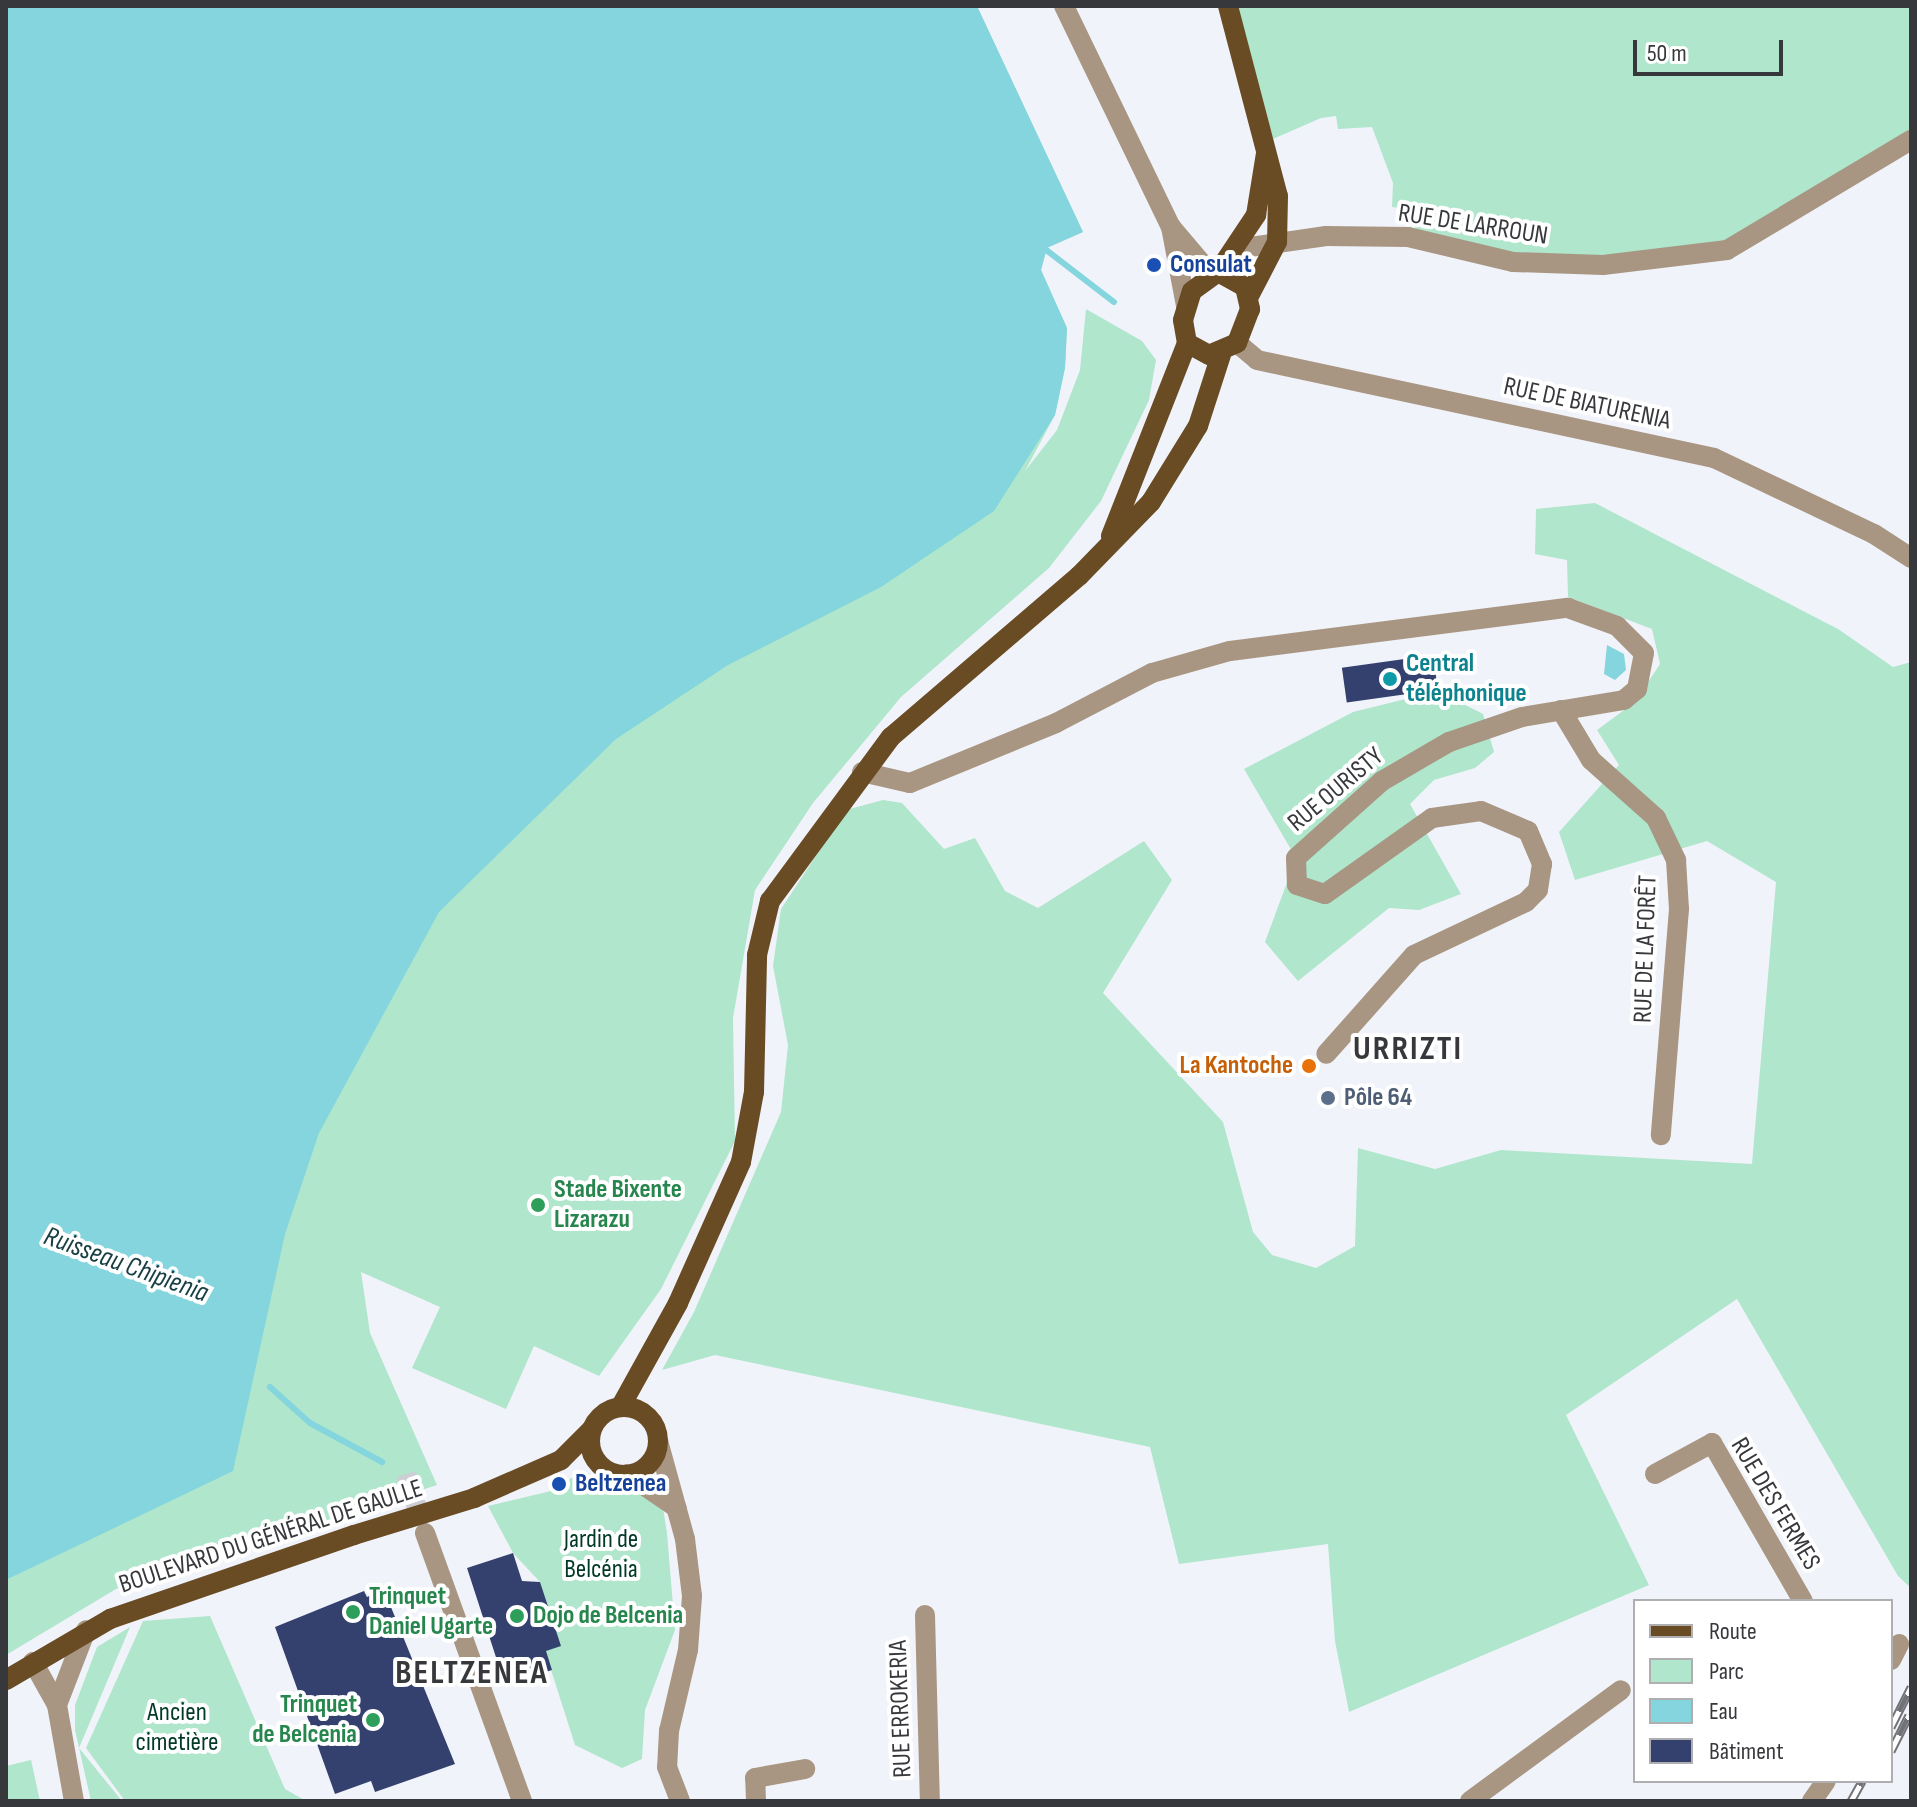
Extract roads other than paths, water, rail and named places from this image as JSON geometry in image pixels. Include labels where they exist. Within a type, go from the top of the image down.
[{"type":"main road","points":[[643,1373],[645,1414],[658,1441],[645,1467],[627,1474],[596,1461],[591,1430],[602,1414],[621,1406],[643,1373],[741,1162],[754,1092],[757,955],[770,901],[862,772],[921,706],[1011,636],[1108,543],[1181,461],[1249,296],[1277,242],[1278,196],[1267,141],[1228,6]]},
{"type":"main road","points":[[1108,543],[1187,343],[1186,306],[1236,249],[1256,215],[1267,141]]},
{"type":"main road","points":[[1214,273],[1238,279],[1249,296]]},
{"type":"main road","points":[[1187,343],[1229,349]]},
{"type":"main road","points":[[621,1406],[645,1414]]},
{"type":"main road","name":"BOULEVARD DU GÉNÉRAL DE GAULLE","points":[[6,1680],[86,1630],[354,1535],[474,1498],[561,1460],[591,1430]]},
{"type":"main road","name":"BOULEVARD DU GÉNÉRAL DE GAULLE","points":[[561,1460],[596,1461]]},
{"type":"street","points":[[1069,8],[1171,227],[1186,306]]},
{"type":"street","name":"RUE DE LARROUN","points":[[1236,249],[1277,242],[1408,237],[1513,262],[1603,265],[1727,250],[1911,140]]},
{"type":"street","points":[[1171,227],[1214,273]]},
{"type":"street","name":"RUE DE BIATURENIA","points":[[1229,349],[1257,360],[1714,458],[1874,534],[1911,558]]},
{"type":"street","name":"RUE OURISTY","points":[[862,772],[910,783],[1056,723],[1152,673],[1230,651],[1568,608],[1593,614],[1633,637],[1644,653],[1637,689],[1624,700],[1561,710],[1485,728],[1413,760],[1296,858],[1297,885],[1325,894],[1432,818],[1481,811],[1528,831],[1542,864],[1538,890],[1526,902],[1414,955],[1326,1054]]},
{"type":"street","name":"RUE DE LA FORÊT","points":[[1561,710],[1591,760],[1656,818],[1676,860],[1679,909],[1661,1135]]},
{"type":"street","points":[[658,1441],[677,1508],[692,1596],[669,1731],[667,1767],[680,1801]]},
{"type":"street","name":"RUE DES FERMES","points":[[1655,1474],[1712,1443],[1802,1599]]},
{"type":"street","points":[[627,1474],[677,1508]]},
{"type":"street","points":[[425,1533],[522,1801]]},
{"type":"street","name":"RUE ERROKERIA","points":[[925,1615],[930,1801]]},
{"type":"street","points":[[57,1705],[86,1630]]},
{"type":"street","points":[[33,1662],[57,1705],[74,1801]]},
{"type":"street","points":[[1470,1801],[1621,1690]]},
{"type":"street","points":[[756,1801],[755,1778],[805,1769]]},
{"type":"street","points":[[1812,1801],[1825,1783]]},
{"type":"water","points":[[6,6],[977,6],[1083,232],[1047,248],[1041,270],[1067,328],[1065,368],[1055,415],[994,511],[881,587],[728,665],[616,739],[439,912],[319,1133],[285,1234],[233,1471],[6,1580]]},
{"type":"water","points":[[1607,645],[1624,654],[1626,670],[1615,680],[1604,674]]},
{"type":"waterway","points":[[1041,246],[1114,302]]},
{"type":"waterway","name":"Ruisseau Chipienia","points":[[270,1387],[310,1423],[382,1462]]},
{"type":"tunnel","points":[[406,1474],[424,1529]]},
{"type":"railway","points":[[1893,1723],[1911,1687]]},
{"type":"railway","points":[[1893,1747],[1909,1715]]},
{"type":"railway","points":[[1851,1801],[1861,1783]]},
{"type":"place","name":"Consulat","points":[[1154,265]]},
{"type":"place","name":"Central téléphonique","points":[[1390,679]]},
{"type":"place","name":"La Kantoche","points":[[1309,1066]]},
{"type":"place","name":"Pôle 64","points":[[1328,1098]]},
{"type":"place","name":"Stade Bixente Lizarazu","points":[[538,1205]]},
{"type":"place","name":"Beltzenea","points":[[559,1484]]},
{"type":"place","name":"Trinquet Daniel Ugarte","points":[[353,1612]]},
{"type":"place","name":"Dojo de Belcenia","points":[[517,1616]]},
{"type":"place","name":"Trinquet de Belcenia","points":[[373,1720]]},
{"type":"district","name":"URRIZTI","points":[[1408,1049]]},
{"type":"district","name":"BELTZENEA","points":[[472,1673]]},
{"type":"park label","name":"Jardin de Belcénia","points":[[601,1555]]},
{"type":"park label","name":"Ancien cimetière","points":[[177,1728]]}]
